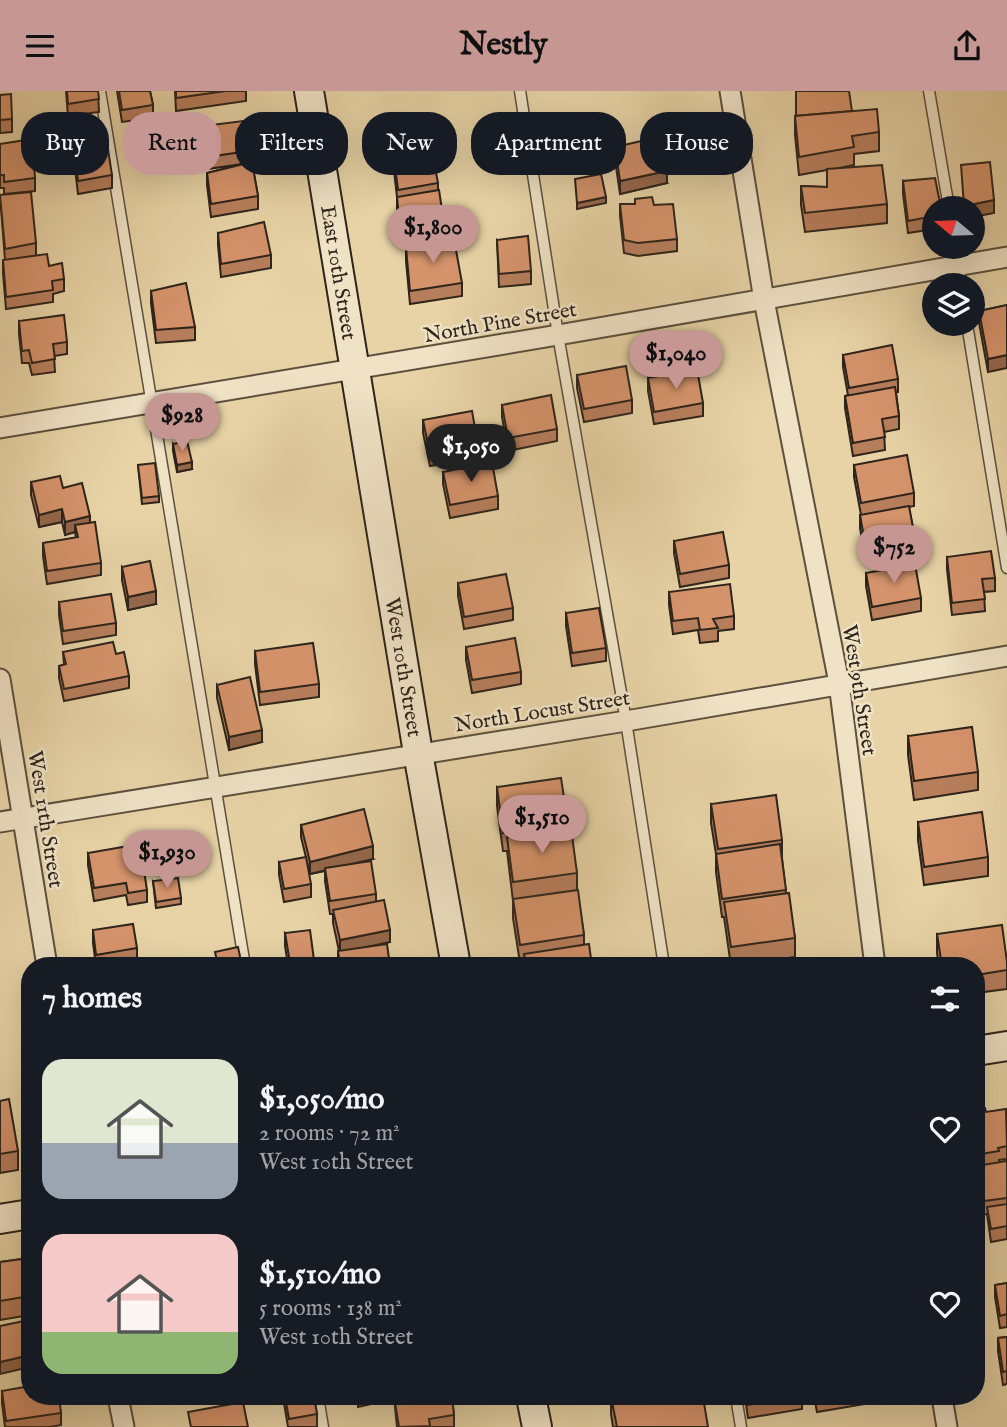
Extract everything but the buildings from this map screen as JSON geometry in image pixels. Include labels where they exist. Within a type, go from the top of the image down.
[{"type":"street","name":"East 10th Street","points":[[309,91],[355,369]]},
{"type":"street","name":"West 9th Street","points":[[730,91],[764,300],[839,683],[874,957]]},
{"type":"street","name":"North Pine Street","points":[[0,428],[1007,257]]},
{"type":"street","name":"West 10th Street","points":[[355,369],[454,957]]},
{"type":"street","name":"North Locust Street","points":[[0,822],[626,721],[1007,656]]},
{"type":"street","name":"West 11th Street","points":[[0,679],[46,957]]},
{"type":"street","points":[[985,1050],[1007,1046]]},
{"type":"street","points":[[0,1219],[21,1216]]},
{"type":"street","points":[[120,1405],[124,1427]]},
{"type":"street","points":[[533,1405],[537,1427]]},
{"type":"street","points":[[943,1405],[947,1427]]},
{"type":"lane","points":[[100,91],[243,957]]},
{"type":"lane","points":[[520,91],[558,335],[626,721],[663,957]]},
{"type":"lane","points":[[929,91],[946,196]]},
{"type":"lane","points":[[969,336],[1007,568]]},
{"type":"lane","points":[[319,1405],[323,1427]]},
{"type":"lane","points":[[737,1405],[741,1427]]}]
